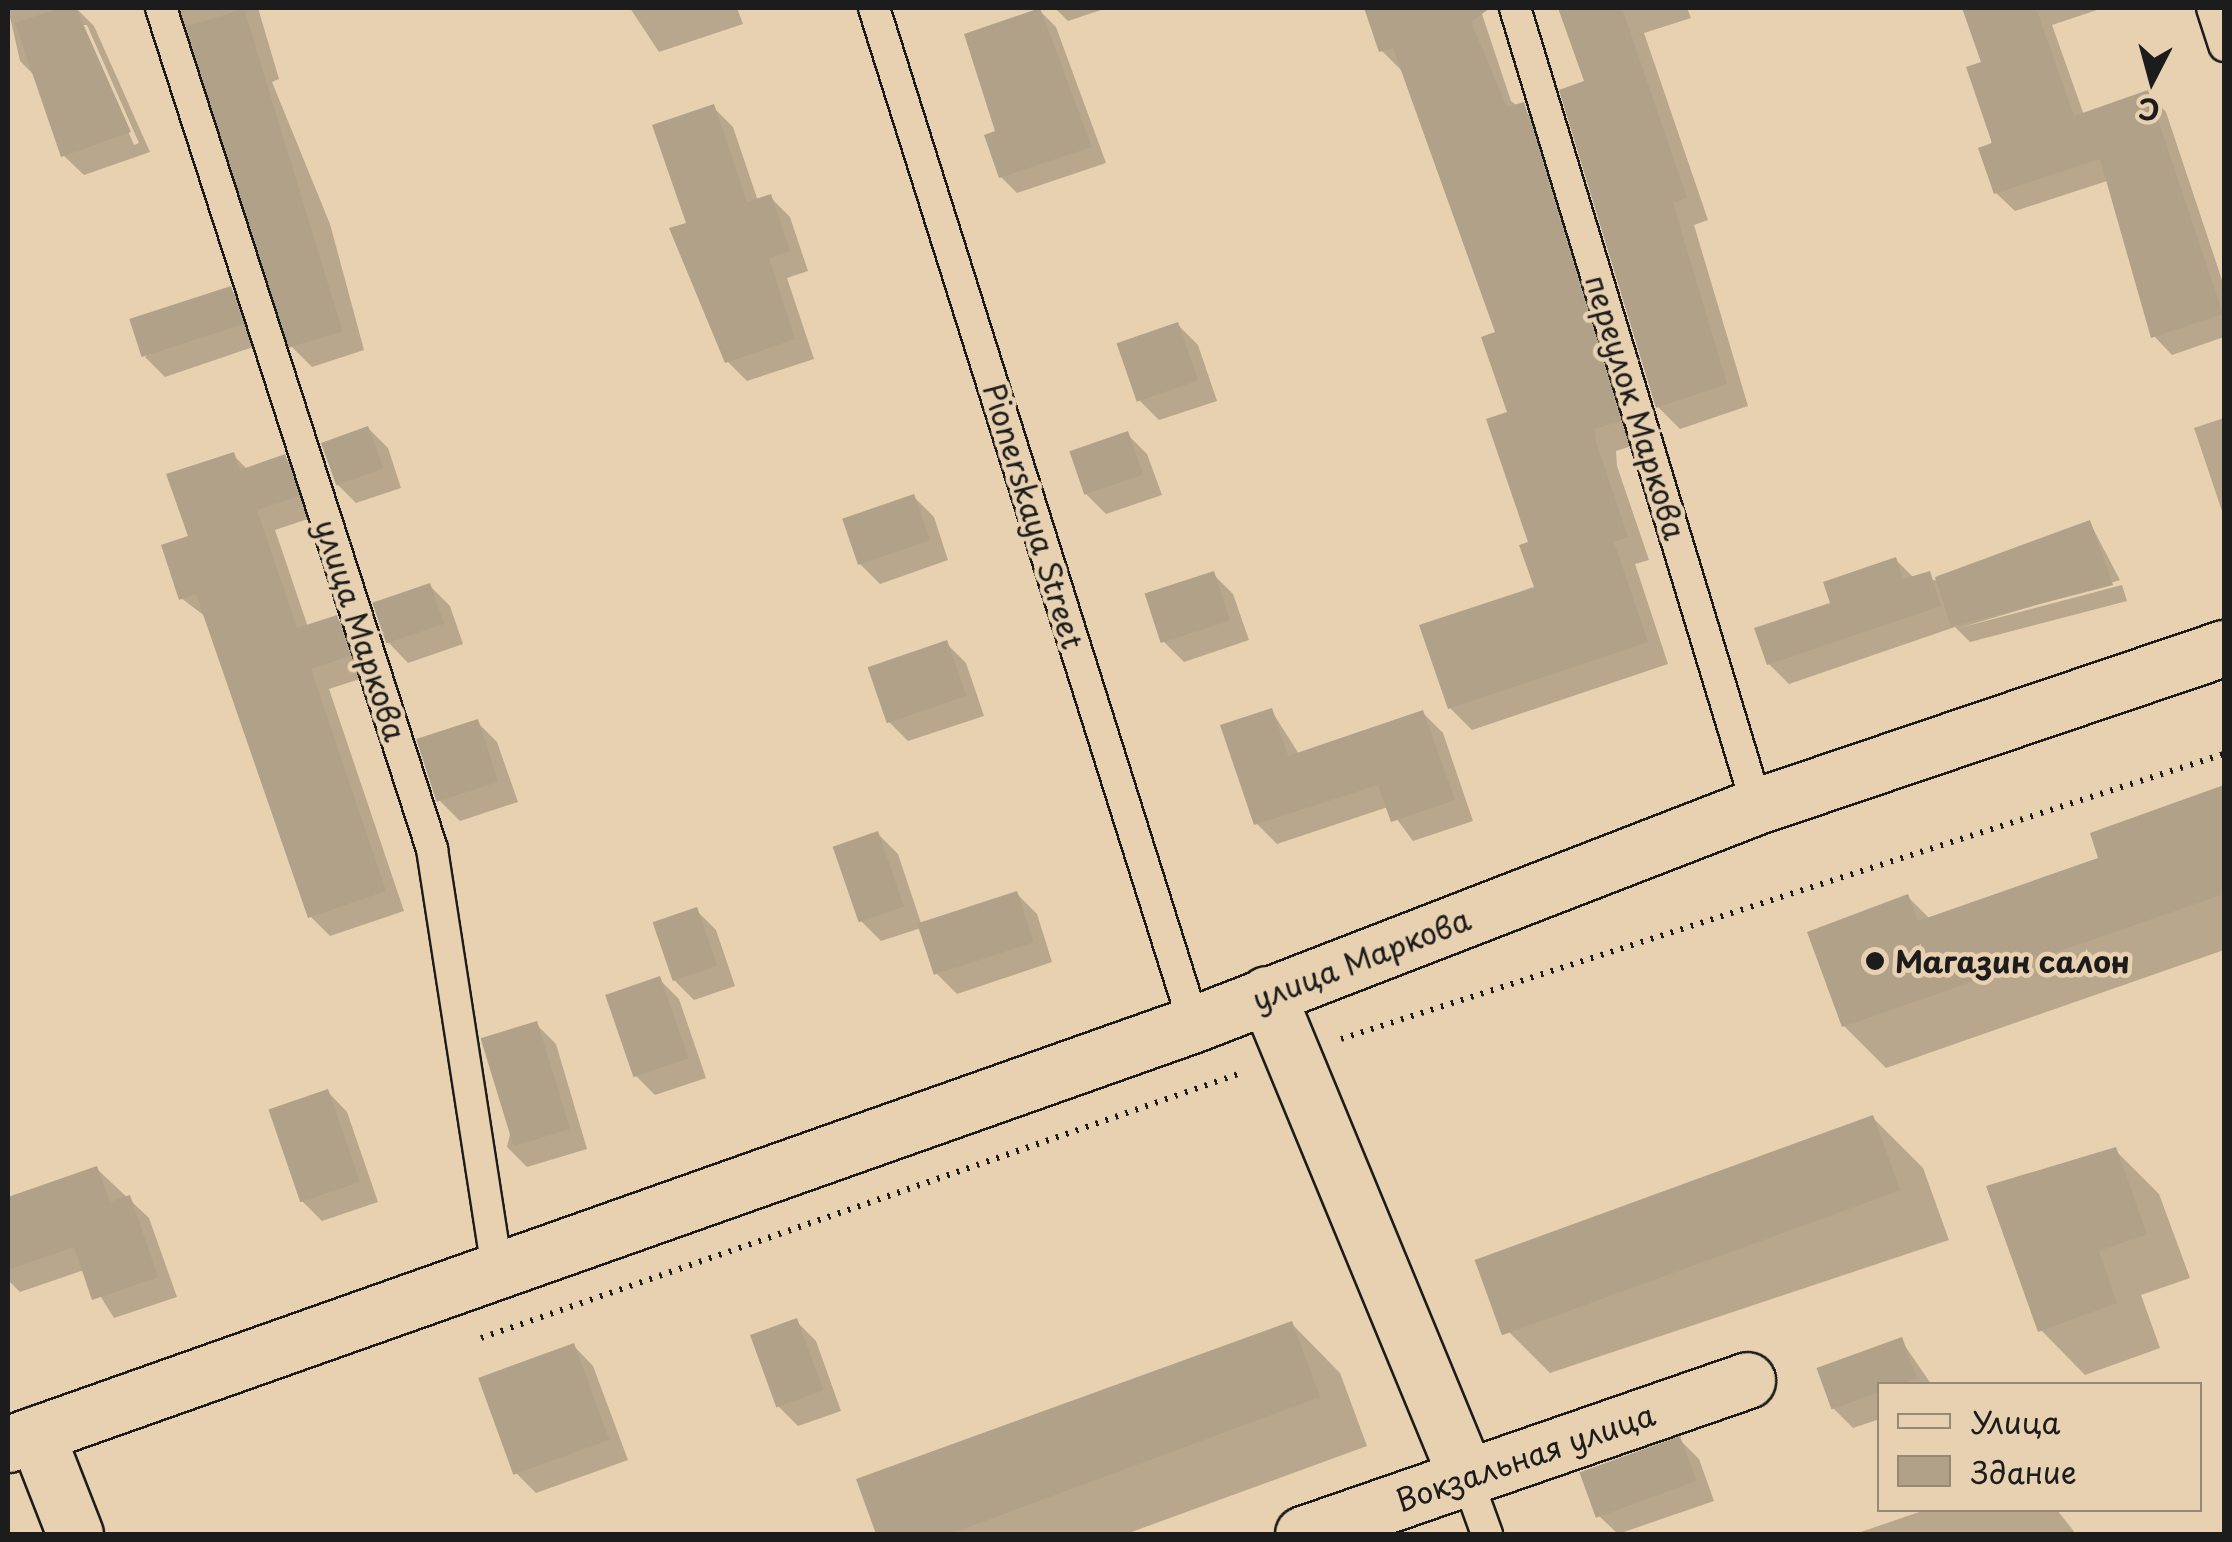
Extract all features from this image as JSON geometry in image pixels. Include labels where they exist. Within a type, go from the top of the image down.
[{"type":"main road","name":"улица Маркова","points":[[22,1439],[1194,1024],[1757,806],[2224,648]]},
{"type":"main road","points":[[1267,994],[1466,1476]]},
{"type":"main road","name":"Вокзальная улица","points":[[1304,1534],[1747,1380]]},
{"type":"main road","points":[[22,1439],[75,1534]]},
{"type":"lane","name":"улица Маркова","points":[[162,8],[432,849],[497,1268]]},
{"type":"lane","name":"Pionerskaya Street","points":[[874,8],[1194,1024]]},
{"type":"lane","name":"переулок Маркова","points":[[1515,8],[1757,806]]},
{"type":"lane","points":[[2212,8],[2224,46]]},
{"type":"lane","points":[[1466,1476],[1486,1534]]},
{"type":"path","points":[[468,1343],[1290,1056],[2224,754]]},
{"type":"building","points":[[60,8],[76,8],[131,132],[61,157],[15,23]]},
{"type":"building","points":[[1040,8],[1092,147],[999,178],[984,135],[995,131],[964,34]]},
{"type":"building","points":[[1364,8],[1490,8],[1471,22],[1507,107],[1524,102],[1621,421],[1595,429],[1596,442],[1628,537],[1614,542],[1648,642],[1448,709],[1419,625],[1534,587],[1519,545],[1528,542],[1486,419],[1507,412],[1481,337],[1495,332],[1393,48],[1379,52]]},
{"type":"building","points":[[1558,8],[1622,8],[1687,198],[1673,203],[1727,384],[1656,408],[1559,90],[1584,81]]},
{"type":"building","points":[[1962,8],[2036,8],[2074,116],[2148,90],[2223,314],[2151,338],[2100,159],[1994,194],[1978,148],[1992,143],[1966,67],[1981,62]]},
{"type":"building","points":[[244,9],[343,331],[285,349],[187,27]]},
{"type":"building","points":[[714,104],[747,202],[771,194],[790,251],[769,258],[795,339],[725,363],[669,228],[686,223],[652,125]]},
{"type":"building","points":[[231,286],[243,324],[142,357],[129,319]]},
{"type":"building","points":[[1178,322],[1198,381],[1137,402],[1117,343]]},
{"type":"building","points":[[368,426],[383,468],[336,485],[321,443]]},
{"type":"building","points":[[1128,431],[1143,474],[1084,495],[1069,451]]},
{"type":"building","points":[[234,452],[240,470],[285,454],[299,496],[257,510],[297,628],[337,615],[350,656],[311,669],[386,891],[308,918],[196,594],[179,600],[161,545],[188,536],[166,474]]},
{"type":"building","points":[[914,494],[930,540],[858,565],[842,519]]},
{"type":"building","points":[[2090,520],[2113,585],[1951,627],[1935,577]]},
{"type":"building","points":[[1896,557],[1903,579],[1930,571],[1941,606],[1767,665],[1754,628],[1830,603],[1823,582]]},
{"type":"building","points":[[1214,571],[1230,620],[1161,643],[1145,594]]},
{"type":"building","points":[[430,583],[444,624],[386,644],[372,603]]},
{"type":"building","points":[[947,640],[966,696],[887,723],[868,667]]},
{"type":"building","points":[[1272,708],[1288,756],[1423,710],[1455,800],[1391,822],[1378,785],[1254,825],[1220,725]]},
{"type":"building","points":[[478,719],[498,782],[437,802],[416,739]]},
{"type":"building","points":[[2224,785],[2224,894],[1842,1027],[1807,932],[1908,894],[1918,921],[2098,858],[2090,833]]},
{"type":"building","points":[[878,831],[904,907],[859,922],[833,847]]},
{"type":"building","points":[[1017,891],[1034,942],[934,975],[917,923]]},
{"type":"building","points":[[697,907],[717,966],[673,981],[653,922]]},
{"type":"building","points":[[660,976],[688,1058],[633,1077],[605,995]]},
{"type":"building","points":[[537,1021],[570,1129],[514,1146],[481,1038]]},
{"type":"building","points":[[328,1089],[360,1182],[300,1202],[268,1110]]},
{"type":"building","points":[[1873,1115],[1900,1190],[1502,1335],[1475,1260]]},
{"type":"building","points":[[2116,1147],[2147,1234],[2099,1251],[2117,1303],[2038,1332],[1986,1186]]},
{"type":"building","points":[[97,1166],[110,1202],[130,1195],[158,1277],[92,1300],[74,1247],[8,1270],[8,1197]]},
{"type":"building","points":[[797,1318],[823,1390],[776,1407],[750,1335]]},
{"type":"building","points":[[1292,1321],[1320,1397],[950,1534],[876,1534],[856,1479]]},
{"type":"building","points":[[1902,1337],[1917,1378],[1877,1382],[1877,1393],[1832,1409],[1816,1368]]},
{"type":"building","points":[[574,1343],[609,1440],[513,1475],[478,1378]]},
{"type":"building","points":[[1680,1436],[1696,1481],[1596,1518],[1579,1473]]},
{"type":"place","name":"Магазин салон","points":[[1875,961]]}]
